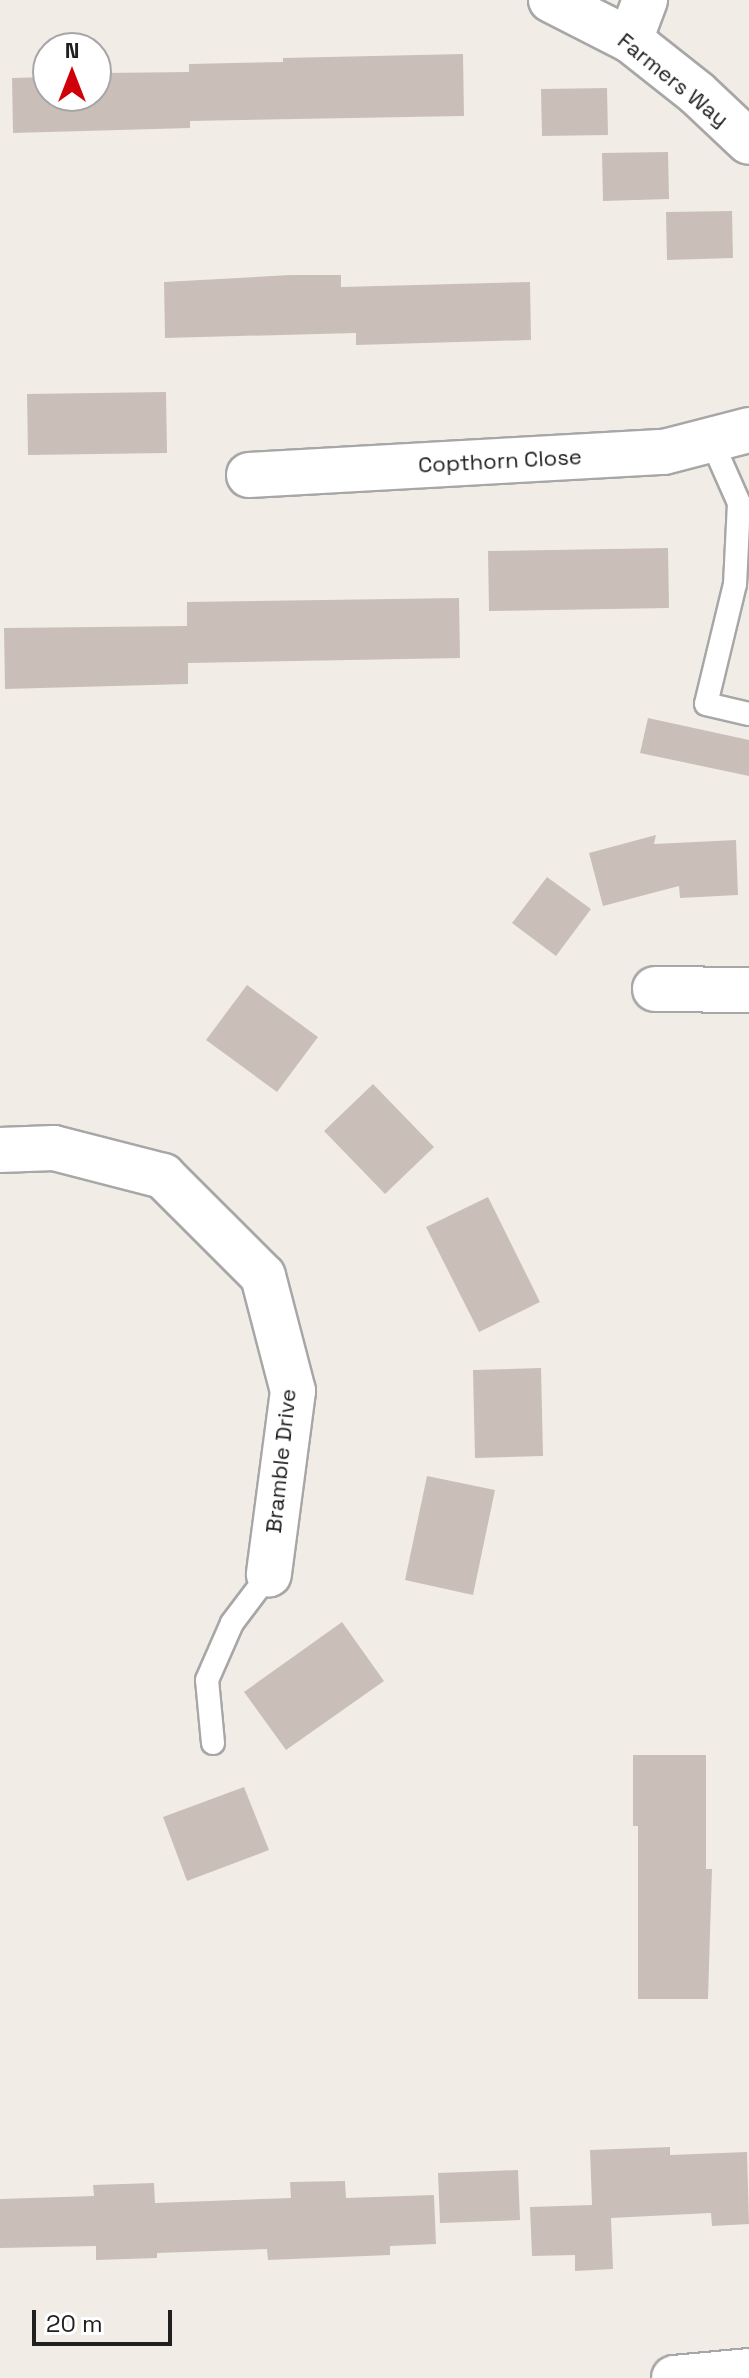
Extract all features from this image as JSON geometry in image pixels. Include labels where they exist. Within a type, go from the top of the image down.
[{"type":"street","name":"Farmers Way","points":[[551,0],[638,20],[697,93],[749,142]]},
{"type":"street","name":"Copthorn Close","points":[[249,475],[664,452],[730,436]]},
{"type":"street","points":[[655,989],[749,990]]},
{"type":"street","name":"Bramble Drive","points":[[0,1150],[54,1148],[163,1176],[263,1276],[293,1391],[269,1574]]},
{"type":"street","points":[[674,2378],[749,2371]]},
{"type":"lane","points":[[730,436],[739,503],[735,584],[706,704],[749,714]]},
{"type":"lane","points":[[213,1743],[207,1680],[232,1623],[269,1574]]},
{"type":"building","points":[[463,54],[464,116],[190,121],[190,128],[13,133],[12,78],[32,77],[32,112],[112,112],[112,73],[189,72],[189,64],[283,62],[283,58]]},
{"type":"building","points":[[607,88],[608,135],[542,136],[541,89]]},
{"type":"building","points":[[668,152],[669,199],[603,201],[602,153]]},
{"type":"building","points":[[732,211],[733,258],[667,260],[666,212]]},
{"type":"building","points":[[341,275],[341,287],[530,282],[531,340],[356,345],[356,333],[165,338],[164,282]]},
{"type":"building","points":[[166,392],[167,453],[28,455],[27,394]]},
{"type":"building","points":[[668,548],[669,608],[489,611],[488,551]]},
{"type":"building","points":[[459,598],[460,658],[188,663],[188,684],[5,689],[4,628],[187,626],[187,602]]},
{"type":"building","points":[[648,718],[749,740],[749,776],[640,753]]},
{"type":"building","points":[[656,835],[654,844],[736,840],[738,895],[680,898],[679,886],[603,906],[589,853]]},
{"type":"building","points":[[547,877],[591,909],[556,956],[512,923]]},
{"type":"building","points":[[247,985],[318,1037],[277,1092],[206,1040]]},
{"type":"building","points":[[373,1084],[434,1147],[385,1194],[324,1131]]},
{"type":"building","points":[[488,1197],[540,1302],[479,1332],[426,1227]]},
{"type":"building","points":[[541,1368],[543,1456],[475,1458],[473,1370]]},
{"type":"building","points":[[427,1476],[495,1490],[473,1595],[405,1580]]},
{"type":"building","points":[[342,1622],[384,1681],[286,1750],[244,1692]]},
{"type":"building","points":[[633,1755],[706,1755],[706,1869],[712,1869],[708,1999],[638,1999],[638,1826],[633,1826]]},
{"type":"building","points":[[244,1787],[269,1850],[187,1881],[163,1817]]},
{"type":"building","points":[[670,2147],[670,2155],[747,2152],[749,2224],[712,2226],[711,2213],[611,2218],[613,2269],[575,2271],[575,2255],[532,2256],[530,2207],[592,2205],[590,2150]]},
{"type":"building","points":[[518,2170],[520,2220],[440,2223],[438,2173]]},
{"type":"building","points":[[345,2181],[346,2198],[434,2195],[436,2244],[390,2246],[390,2255],[268,2260],[267,2249],[157,2253],[157,2258],[96,2260],[96,2246],[0,2248],[0,2199],[94,2196],[93,2185],[154,2183],[155,2203],[291,2198],[290,2182]]}]
